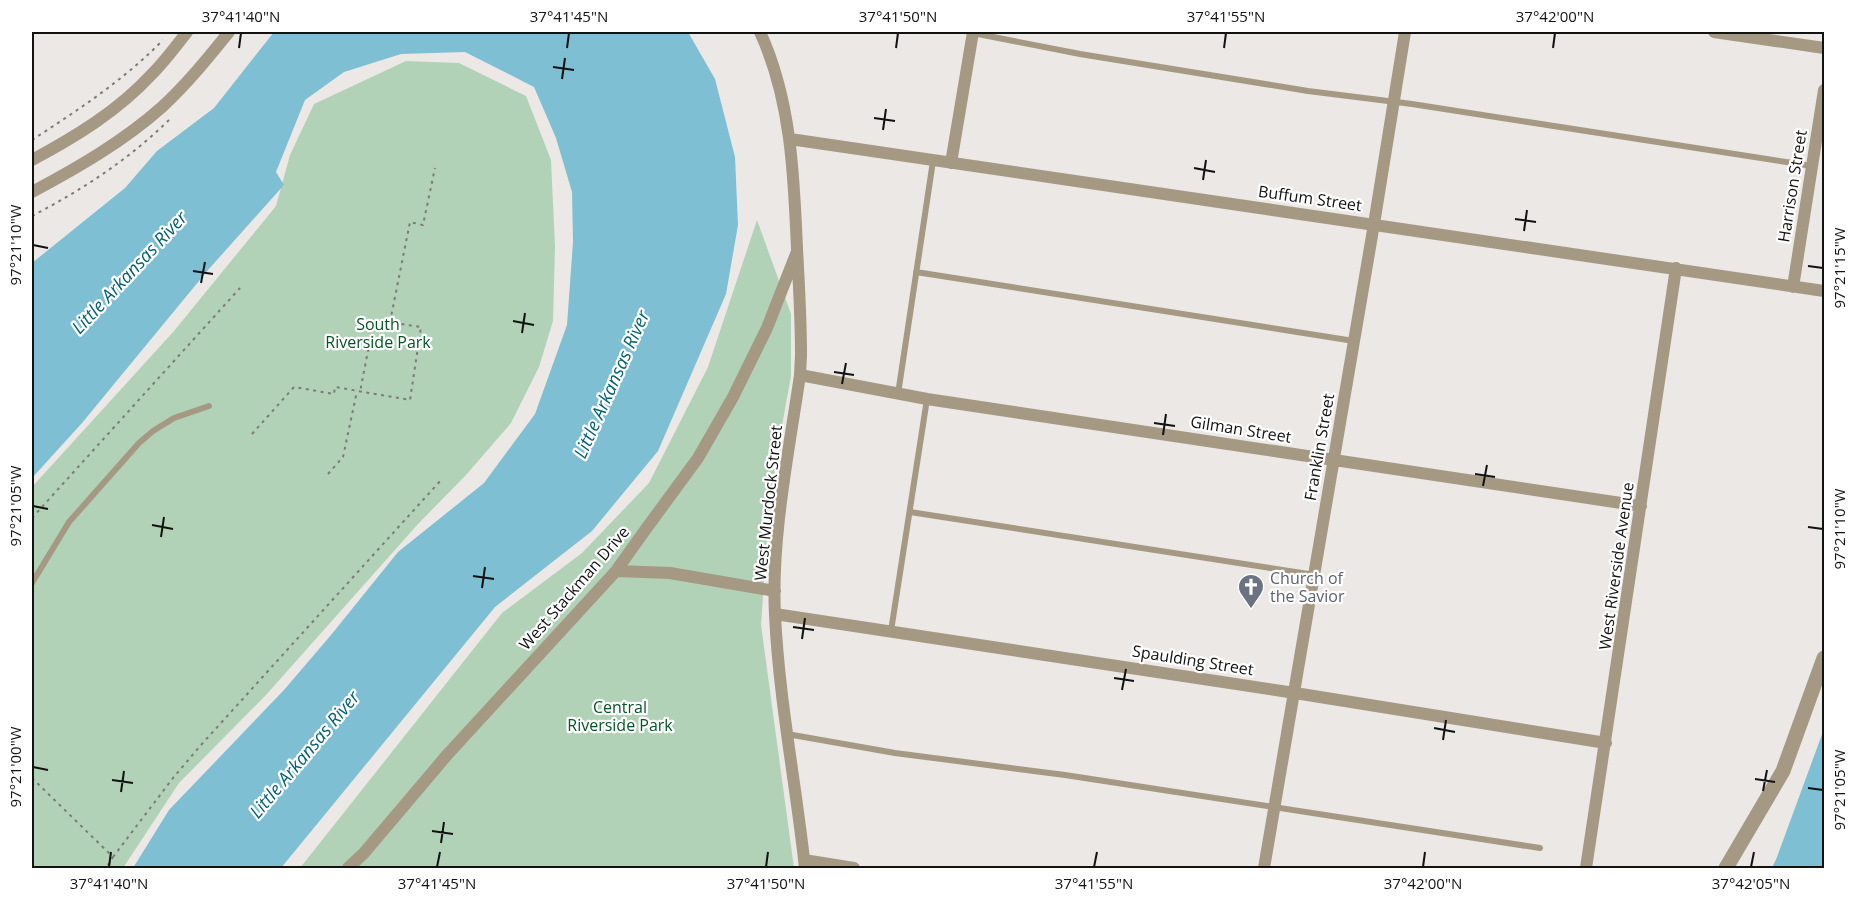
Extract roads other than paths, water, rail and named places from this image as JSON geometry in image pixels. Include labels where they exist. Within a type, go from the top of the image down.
[{"type":"street","points":[[32,160],[94,123],[120,103],[151,75],[187,32]]},
{"type":"street","points":[[32,192],[115,143],[162,107],[207,60],[229,32]]},
{"type":"street","name":"West Murdock Street","points":[[760,32],[778,86],[790,139],[795,180],[801,310],[800,375],[783,492],[775,614],[786,734],[804,864]]},
{"type":"street","points":[[951,163],[973,32]]},
{"type":"street","name":"Franklin Street","points":[[1264,868],[1405,32]]},
{"type":"street","points":[[1714,32],[1824,48]]},
{"type":"street","name":"Harrison Street","points":[[1793,286],[1824,90]]},
{"type":"street","name":"Buffum Street","points":[[790,139],[1824,291]]},
{"type":"street","name":"West Stackman Drive","points":[[348,868],[364,853],[447,755],[616,570],[698,458],[733,397],[767,328],[797,250]]},
{"type":"street","name":"West Riverside Avenue","points":[[1586,868],[1676,268]]},
{"type":"street","name":"Gilman Street","points":[[800,375],[927,399],[1641,506]]},
{"type":"street","points":[[616,570],[670,573],[775,591]]},
{"type":"street","name":"Spaulding Street","points":[[775,614],[1606,743]]},
{"type":"street","points":[[1726,868],[1783,771],[1824,658]]},
{"type":"street","name":"West Stackman Drive","points":[[358,868],[364,853]]},
{"type":"street","points":[[804,864],[854,868]]},
{"type":"lane","points":[[973,32],[1080,54],[1308,91],[1394,101],[1812,166]]},
{"type":"lane","points":[[897,394],[933,160]]},
{"type":"lane","points":[[916,272],[1354,341]]},
{"type":"lane","points":[[891,632],[927,399]]},
{"type":"lane","points":[[32,584],[69,522],[139,443],[174,418],[209,406]]},
{"type":"lane","points":[[910,512],[1315,575]]},
{"type":"lane","points":[[786,734],[895,753],[1076,777],[1540,848]]},
{"type":"water","name":"Little Arkansas River","points":[[274,32],[688,32],[715,79],[735,157],[738,225],[726,294],[658,451],[592,531],[495,607],[281,868],[133,868],[169,810],[284,690],[398,552],[484,483],[535,414],[567,325],[573,242],[572,192],[556,138],[534,87],[465,52],[401,54],[344,72],[305,100],[276,172],[284,185],[208,270],[82,423],[32,478],[32,263],[125,188],[157,151],[214,108]]},
{"type":"water","points":[[1824,729],[1824,868],[1772,868],[1777,857]]},
{"type":"place","name":"Church of the Savior","points":[[1251,610]]},
{"type":"park label","name":"South Riverside Park","points":[[378,333]]},
{"type":"park label","name":"Central Riverside Park","points":[[620,716]]}]
